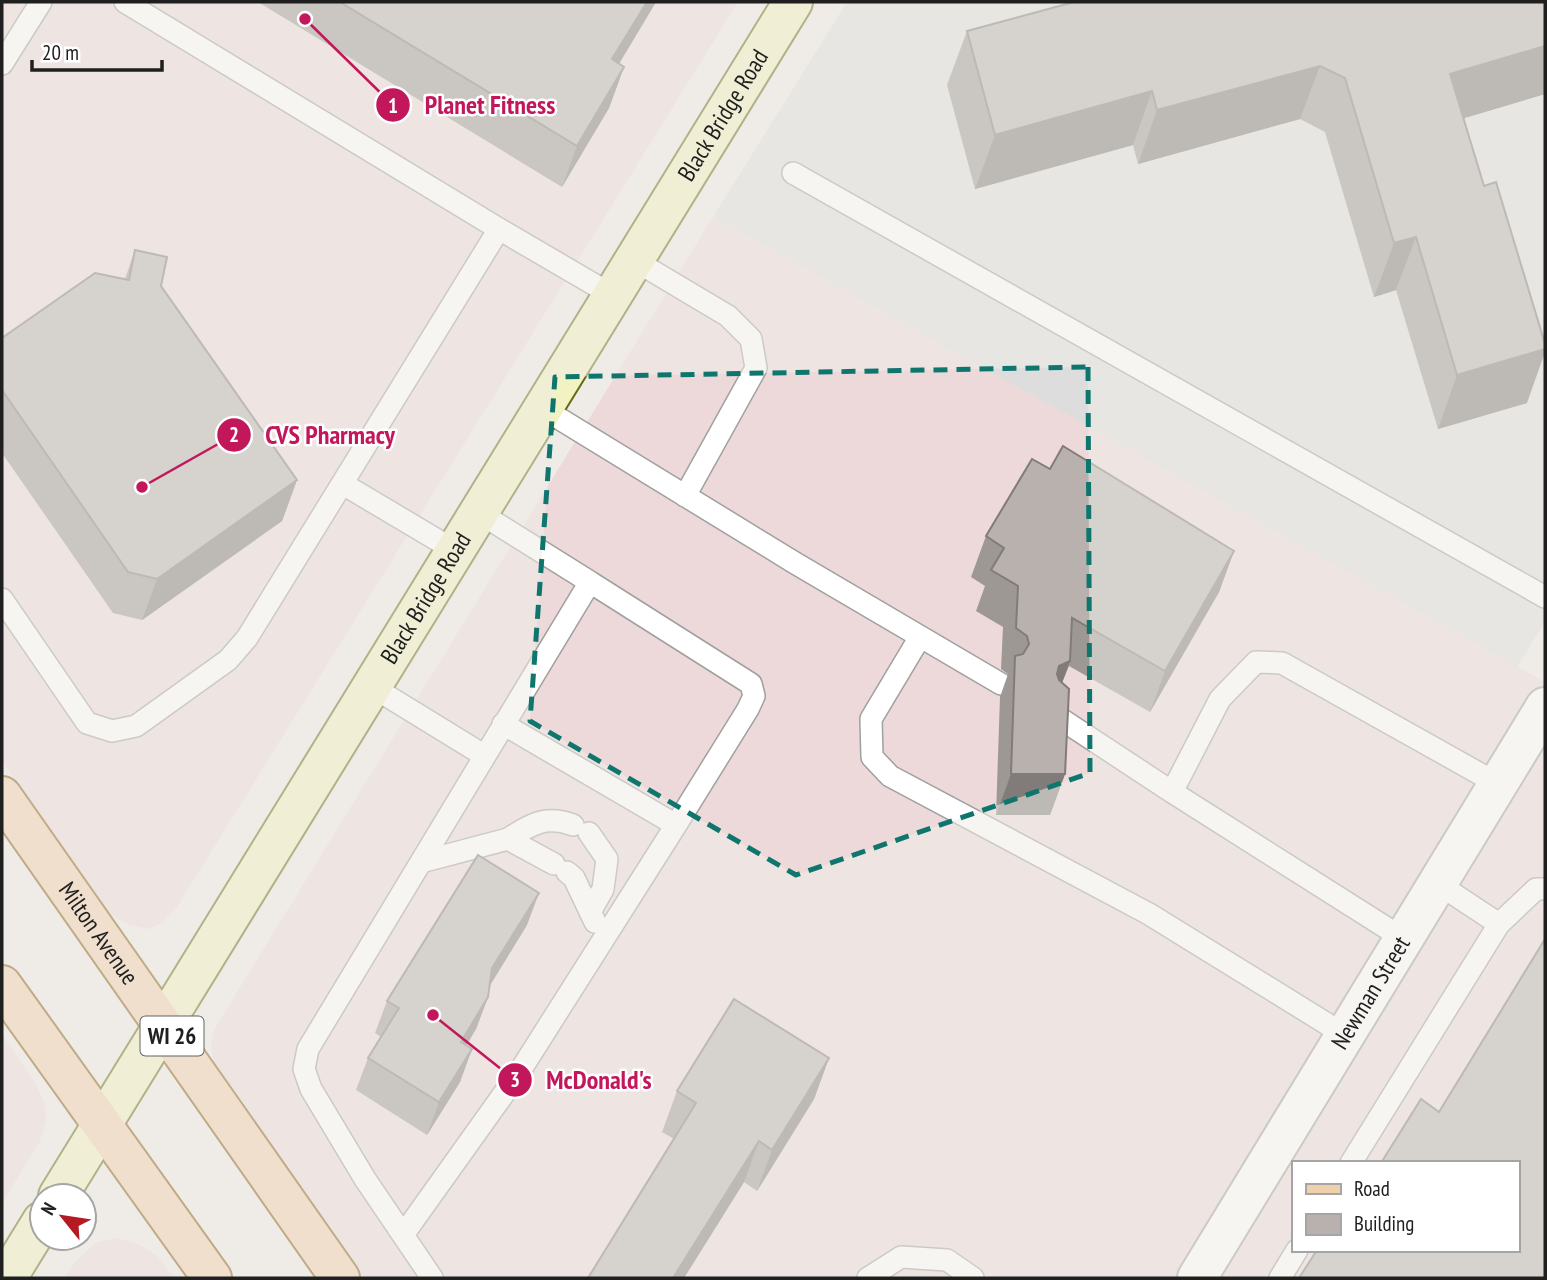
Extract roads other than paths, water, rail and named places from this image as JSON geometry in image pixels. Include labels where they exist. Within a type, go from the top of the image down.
[{"type":"main road","name":"Milton Avenue","points":[[2,796],[340,1278]]},
{"type":"main road","points":[[2,985],[100,1126],[212,1278]]},
{"type":"street","name":"Black Bridge Road","points":[[66,1182],[793,2]]},
{"type":"street","name":"Newman Street","points":[[1197,1278],[1545,707]]},
{"type":"street","points":[[7,1278],[28,1244]]},
{"type":"lane","points":[[2,64],[41,2]]},
{"type":"lane","points":[[125,2],[612,295]]},
{"type":"lane","points":[[793,173],[1545,597]]},
{"type":"lane","points":[[2,599],[87,723],[111,731],[136,726],[228,660],[247,638],[499,229]]},
{"type":"lane","points":[[634,260],[728,316],[751,339],[756,368],[685,496]]},
{"type":"lane","points":[[542,408],[1001,684]]},
{"type":"lane","points":[[343,484],[454,550]]},
{"type":"lane","points":[[402,1235],[520,1071],[676,825],[754,696],[751,684],[478,512]]},
{"type":"lane","points":[[432,1278],[311,1089],[304,1069],[307,1049],[590,582]]},
{"type":"lane","points":[[920,637],[871,719],[872,757],[890,776],[1149,914],[1345,1035]]},
{"type":"lane","points":[[1172,792],[1220,699],[1256,662],[1282,663],[1498,784]]},
{"type":"lane","points":[[371,686],[485,756]]},
{"type":"lane","points":[[1055,715],[1404,939]]},
{"type":"lane","points":[[503,724],[676,825]]},
{"type":"lane","points":[[421,862],[508,839],[536,821],[559,820],[581,829],[607,859],[603,889],[590,912]]},
{"type":"lane","points":[[508,839],[574,878],[604,939]]},
{"type":"lane","points":[[1437,883],[1499,924]]},
{"type":"lane","points":[[1352,1161],[1499,924],[1535,889],[1545,889]]},
{"type":"lane","points":[[1280,1278],[1296,1252]]},
{"type":"lane","points":[[868,1278],[901,1257],[947,1261],[973,1278]]},
{"type":"place","name":"Planet Fitness","points":[[305,19]]},
{"type":"place","name":"CVS Pharmacy","points":[[142,487]]},
{"type":"place","name":"McDonald's","points":[[433,1015]]}]
